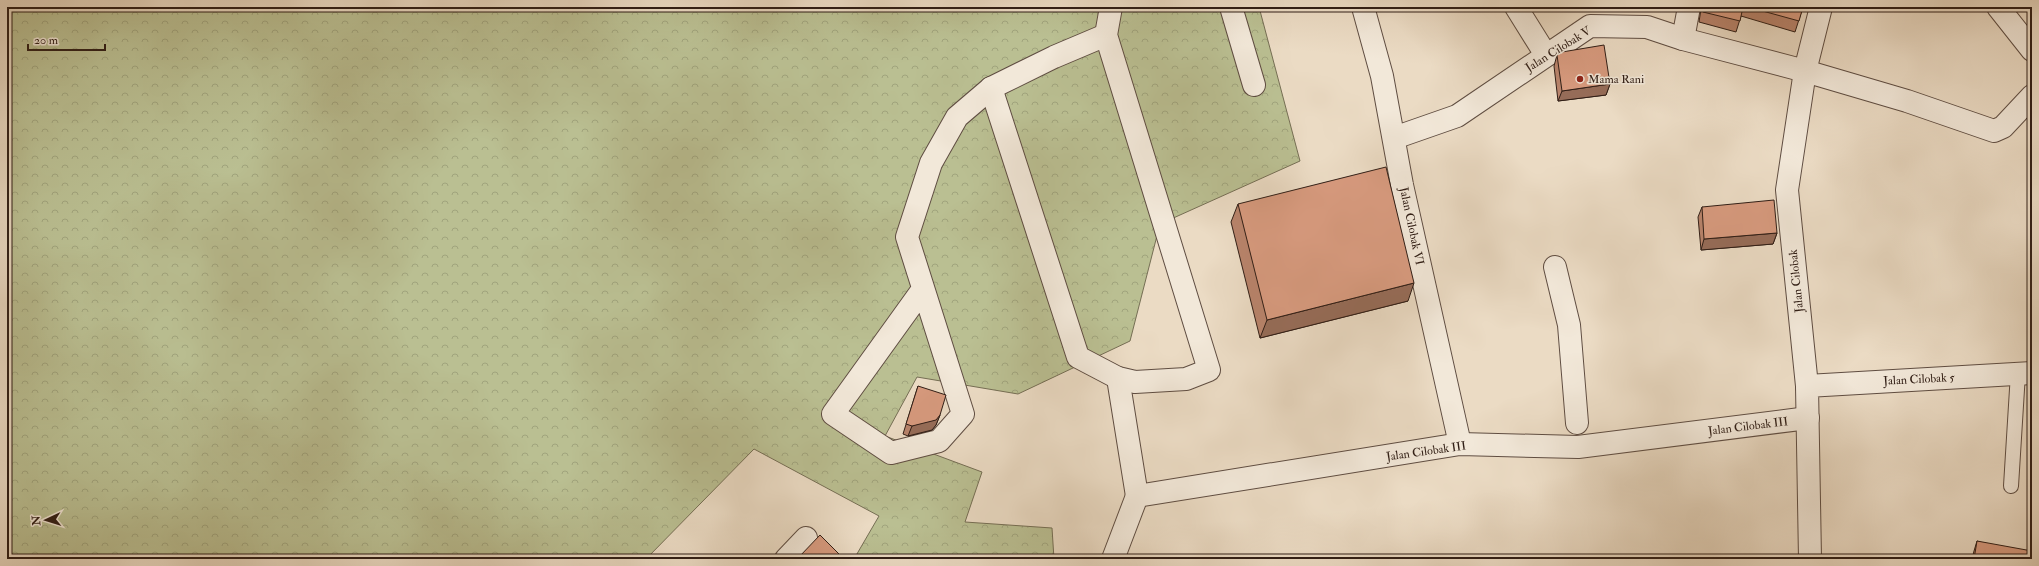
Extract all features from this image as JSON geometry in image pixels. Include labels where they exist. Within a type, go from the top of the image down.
[{"type":"street","points":[[992,88],[1078,357],[1118,378],[1135,382],[1186,379],[1209,370],[1106,35],[1111,7]]},
{"type":"street","points":[[1231,7],[1254,85]]},
{"type":"street","name":"Jalan Cilobak VI","points":[[1363,7],[1382,76],[1402,185],[1460,444]]},
{"type":"street","points":[[1516,7],[1546,55]]},
{"type":"street","points":[[1683,39],[1689,7]]},
{"type":"street","name":"Jalan Cilobak","points":[[1810,559],[1807,386],[1787,190],[1805,71],[1821,7]]},
{"type":"street","points":[[1998,7],[2032,50]]},
{"type":"street","name":"Jalan Cilobak V","points":[[1394,138],[1457,116],[1590,26],[1647,27],[1683,39],[1805,71],[1907,102],[1994,131],[2003,127],[2032,96]]},
{"type":"street","points":[[923,290],[832,414],[891,453],[939,441],[963,414],[907,237],[931,163],[957,117],[992,88],[1054,57],[1106,35]]},
{"type":"street","points":[[1555,267],[1569,325],[1578,437]]},
{"type":"street","name":"Jalan Cilobak 5","points":[[1807,386],[2025,373]]},
{"type":"street","points":[[1113,559],[1137,496],[1118,378]]},
{"type":"street","name":"Jalan Cilobak III","points":[[1137,496],[1460,444],[1578,437],[1808,418]]},
{"type":"street","points":[[786,559],[806,538]]},
{"type":"lane","points":[[2011,486],[2025,373]]},
{"type":"green space","points":[[7,7],[1259,7],[1300,161],[1160,224],[1130,341],[1018,394],[917,377],[885,436],[982,472],[965,522],[1052,528],[1054,559],[854,559],[879,516],[754,449],[646,559],[7,559]]},
{"type":"building","points":[[1704,7],[1743,7],[1740,21],[1703,12]]},
{"type":"building","points":[[1748,7],[1803,7],[1799,21]]},
{"type":"building","name":"Mama Rani","points":[[1604,45],[1610,84],[1562,91],[1557,55],[1562,52]]},
{"type":"building","points":[[1386,167],[1414,283],[1267,320],[1238,204]]},
{"type":"building","points":[[1774,200],[1777,233],[1704,239],[1702,207]]},
{"type":"building","points":[[918,386],[946,395],[940,415],[936,420],[912,426],[906,424]]},
{"type":"building","points":[[820,535],[844,559],[795,559],[799,557]]},
{"type":"building","points":[[1977,541],[2032,551],[2032,559],[1974,559]]},
{"type":"place","name":"Mama Rani","points":[[1580,79]]}]
